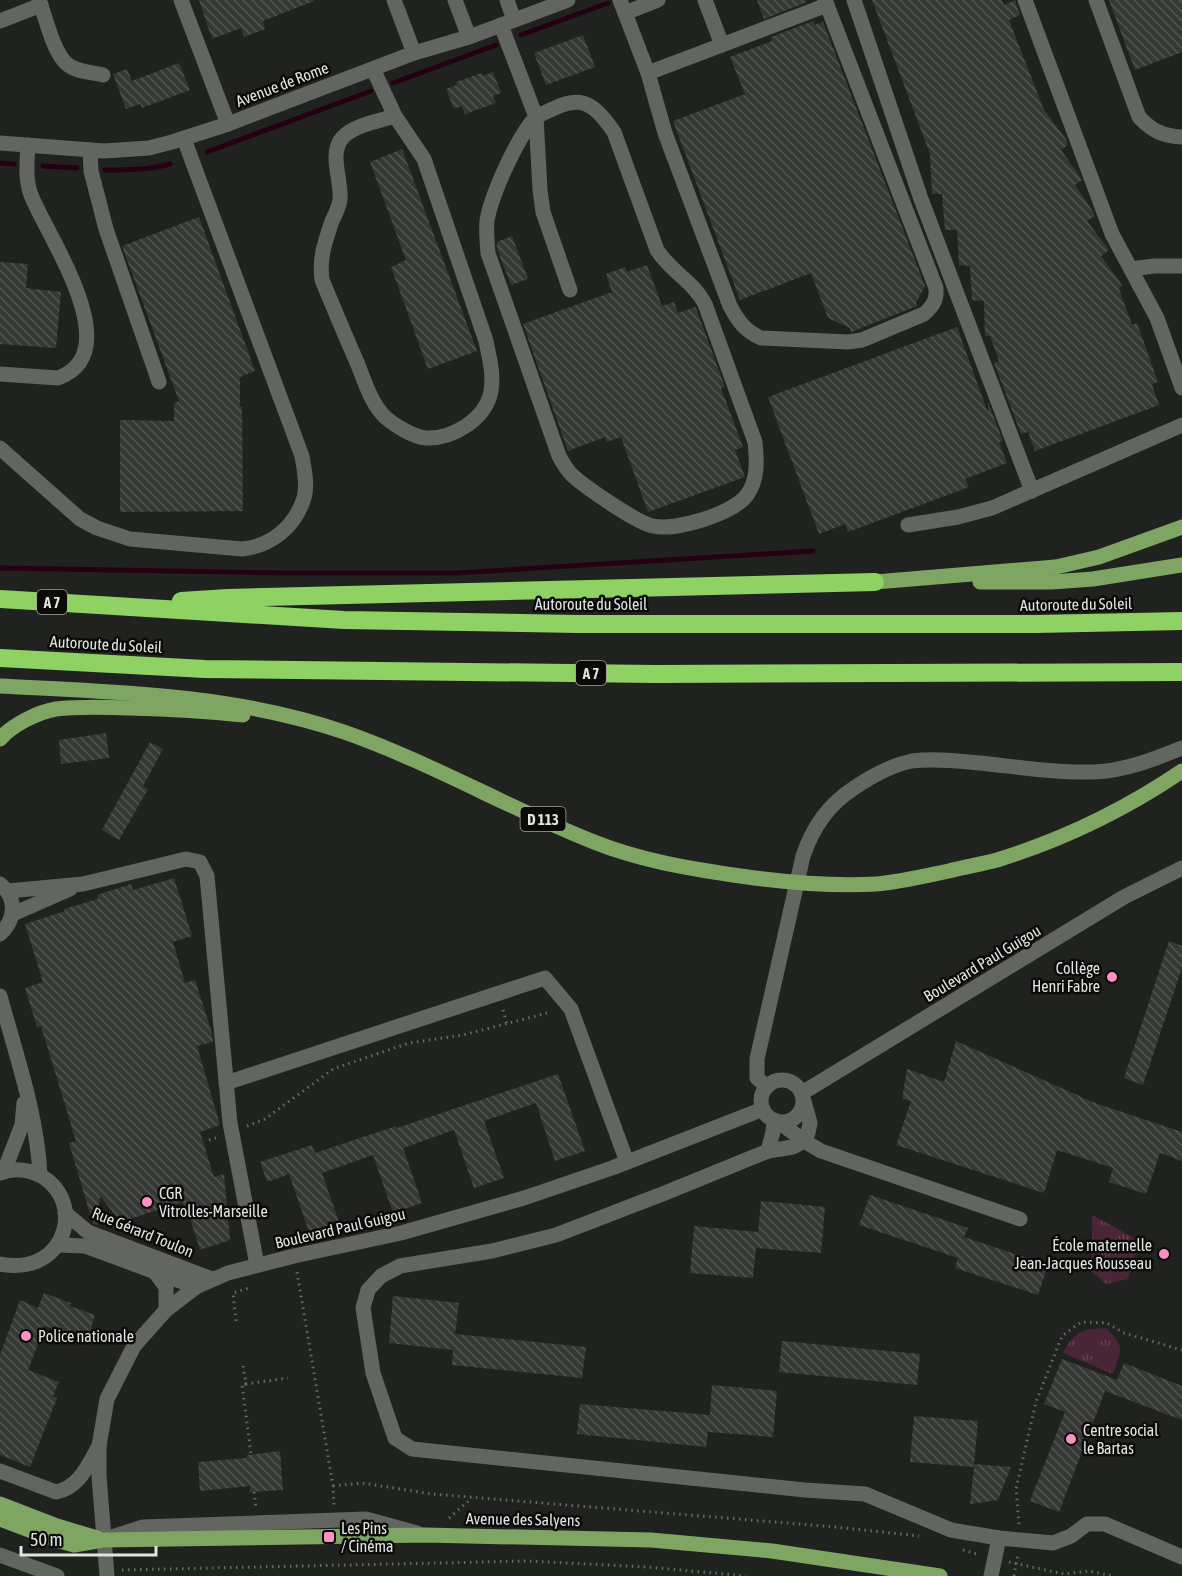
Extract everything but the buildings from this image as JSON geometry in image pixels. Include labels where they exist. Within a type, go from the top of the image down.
[{"type":"highway","points":[[104,606],[228,598],[875,582]]},
{"type":"highway","name":"Autoroute du Soleil","points":[[0,599],[344,620],[567,624],[1036,624],[1182,621]]},
{"type":"highway","name":"Autoroute du Soleil","points":[[0,659],[205,669],[597,673],[1182,672]]},
{"type":"main road","points":[[875,582],[1056,567],[1099,557],[1182,526]]},
{"type":"main road","points":[[875,582],[1052,582],[1093,579],[1182,565]]},
{"type":"main road","name":"D 113","points":[[0,686],[105,691],[203,699],[246,706],[344,732],[405,756],[595,842],[645,859],[687,868],[809,884],[854,885],[898,881],[998,860],[1110,814],[1182,771]]},
{"type":"main road","points":[[0,739],[4,734],[30,718],[55,710],[103,707],[200,710],[311,723]]},
{"type":"main road","points":[[0,1504],[57,1526],[103,1540]]},
{"type":"main road","points":[[0,1519],[74,1545],[103,1540]]},
{"type":"main road","name":"Avenue des Salyens","points":[[103,1540],[426,1535],[651,1540],[772,1551],[940,1576]]},
{"type":"street","points":[[181,0],[228,124]]},
{"type":"street","points":[[394,0],[414,53]]},
{"type":"street","points":[[455,0],[469,37]]},
{"type":"street","points":[[507,0],[507,23],[536,117],[543,212],[570,290]]},
{"type":"street","name":"Avenue de Rome","points":[[0,143],[90,150],[149,148],[228,124],[414,53],[469,37],[568,0]]},
{"type":"street","points":[[648,73],[826,3],[936,288],[937,298],[932,306],[924,314],[862,340],[848,342],[761,338],[749,332],[739,323],[730,306],[664,133],[648,73],[623,6],[658,0]]},
{"type":"street","points":[[705,0],[722,45]]},
{"type":"street","points":[[854,0],[921,199],[1032,490]]},
{"type":"street","points":[[1025,0],[1112,234],[1157,318],[1182,388]]},
{"type":"street","points":[[1096,0],[1139,117],[1151,130],[1168,136],[1182,137]]},
{"type":"street","points":[[0,21],[40,3],[59,54],[68,65],[78,70],[103,75]]},
{"type":"street","points":[[373,69],[394,116],[424,159],[486,340],[492,372],[491,392],[481,413],[464,427],[446,436],[424,438],[401,428],[386,417],[372,400],[322,280],[320,263],[324,244],[340,201],[337,147],[344,137],[355,129],[394,116]]},
{"type":"street","points":[[578,102],[591,107],[604,118],[614,132],[657,250],[666,263],[700,293],[755,442],[757,459],[755,476],[747,495],[736,505],[695,522],[672,527],[654,527],[638,521],[574,477],[559,456],[488,253],[486,236],[492,200],[526,128],[536,117],[563,103],[578,102]]},
{"type":"street","points":[[0,448],[81,519],[97,528],[130,539],[242,549],[271,541],[294,518],[305,497],[302,456],[184,139]]},
{"type":"street","points":[[0,374],[58,378],[67,375],[85,354],[88,339],[79,296],[27,184],[28,145]]},
{"type":"street","points":[[90,150],[91,171],[106,229],[159,382]]},
{"type":"street","points":[[1131,269],[1182,266]]},
{"type":"street","points":[[908,525],[958,517],[992,508],[1182,425]]},
{"type":"street","points":[[767,1087],[757,1078],[757,1059],[803,856],[816,824],[849,791],[872,776],[912,761],[959,761],[1068,772],[1096,772],[1126,767],[1182,748]]},
{"type":"street","points":[[13,914],[82,884],[186,859],[200,862],[207,876],[226,1083],[250,1267]]},
{"type":"street","name":"Boulevard Paul Guigou","points":[[803,1097],[1124,897],[1182,868]]},
{"type":"street","points":[[0,934],[10,922],[13,914],[13,906],[4,888],[82,884]]},
{"type":"street","points":[[226,1083],[545,978],[571,1009],[627,1162]]},
{"type":"street","points":[[0,996],[38,1145],[40,1175]]},
{"type":"street","points":[[1020,1219],[821,1151],[804,1141],[776,1121],[763,1109],[762,1097],[767,1087],[779,1080],[793,1083],[803,1097],[810,1124],[804,1141],[793,1147],[768,1151],[556,1235],[492,1251],[400,1266],[381,1276],[368,1290],[363,1308],[373,1374],[395,1438],[412,1449],[806,1490],[865,1494],[951,1530],[999,1538],[1053,1543],[1071,1536],[1087,1524],[1105,1524],[1182,1557]]},
{"type":"street","points":[[0,1264],[15,1267],[32,1265],[46,1257],[58,1245],[63,1235],[65,1213],[57,1191],[40,1175],[22,1170],[2,1172],[22,1125],[25,1088]]},
{"type":"street","points":[[776,1121],[793,1119],[799,1114],[803,1097]]},
{"type":"street","name":"Boulevard Paul Guigou","points":[[113,1573],[103,1540],[99,1446],[107,1399],[134,1346],[166,1310],[196,1287],[212,1279],[250,1267],[401,1233],[524,1198],[627,1162],[763,1109]]},
{"type":"street","points":[[768,1151],[776,1121]]},
{"type":"street","name":"Rue Gérard Toulon","points":[[65,1213],[88,1232],[212,1279]]},
{"type":"street","name":"Rue Gérard Toulon","points":[[58,1245],[80,1245],[114,1255],[196,1287]]},
{"type":"street","name":"Rue Gérard Toulon","points":[[156,1272],[166,1287],[166,1310]]},
{"type":"street","points":[[0,1471],[56,1492],[65,1491],[77,1482],[99,1446]]},
{"type":"street","points":[[991,1576],[999,1538]]},
{"type":"street","points":[[0,1555],[57,1576]]},
{"type":"path","points":[[209,1140],[231,1127],[265,1119],[333,1069],[409,1044],[463,1035],[571,1009]]},
{"type":"path","points":[[294,1256],[333,1486],[334,1507]]},
{"type":"path","points":[[236,1321],[233,1293],[249,1288],[250,1267]]},
{"type":"path","points":[[1014,1576],[1020,1540],[1016,1489],[1036,1401],[1062,1336],[1081,1322],[1107,1323],[1124,1333],[1182,1350]]},
{"type":"path","points":[[243,1366],[246,1384]]},
{"type":"path","points":[[251,1454],[242,1384],[288,1378]]},
{"type":"path","name":"Avenue des Salyens","points":[[333,1486],[362,1482],[472,1498],[836,1527],[913,1534],[923,1537]]},
{"type":"path","points":[[254,1492],[256,1516]]},
{"type":"path","points":[[442,1535],[443,1522],[472,1498]]},
{"type":"path","points":[[953,1547],[994,1560],[1064,1574],[1089,1571],[1113,1576]]},
{"type":"path","points":[[113,1573],[528,1561],[647,1567],[746,1576]]},
{"type":"green space","points":[[1092,1215],[1140,1241],[1128,1279],[1106,1284],[1092,1272]]},
{"type":"green space","points":[[1106,1328],[1117,1340],[1120,1349],[1113,1374],[1063,1353],[1071,1340],[1080,1333],[1091,1329]]},
{"type":"waterway","points":[[521,35],[608,3]]},
{"type":"waterway","points":[[393,83],[496,45]]},
{"type":"waterway","points":[[207,152],[371,91]]},
{"type":"waterway","points":[[0,163],[14,164]]},
{"type":"waterway","points":[[105,170],[146,169],[170,164]]},
{"type":"waterway","points":[[43,166],[77,168]]},
{"type":"waterway","points":[[0,568],[284,573],[457,573],[813,551]]},
{"type":"place","name":"Collège Henri Fabre","points":[[1112,977]]},
{"type":"place","name":"CGR Vitrolles-Marseille","points":[[147,1202]]},
{"type":"place","name":"École maternelle Jean-Jacques Rousseau","points":[[1164,1254]]},
{"type":"place","name":"Police nationale","points":[[26,1336]]},
{"type":"place","name":"Centre social le Bartas","points":[[1071,1439]]},
{"type":"place","name":"Les Pins / Cinéma","points":[[329,1537]]}]
